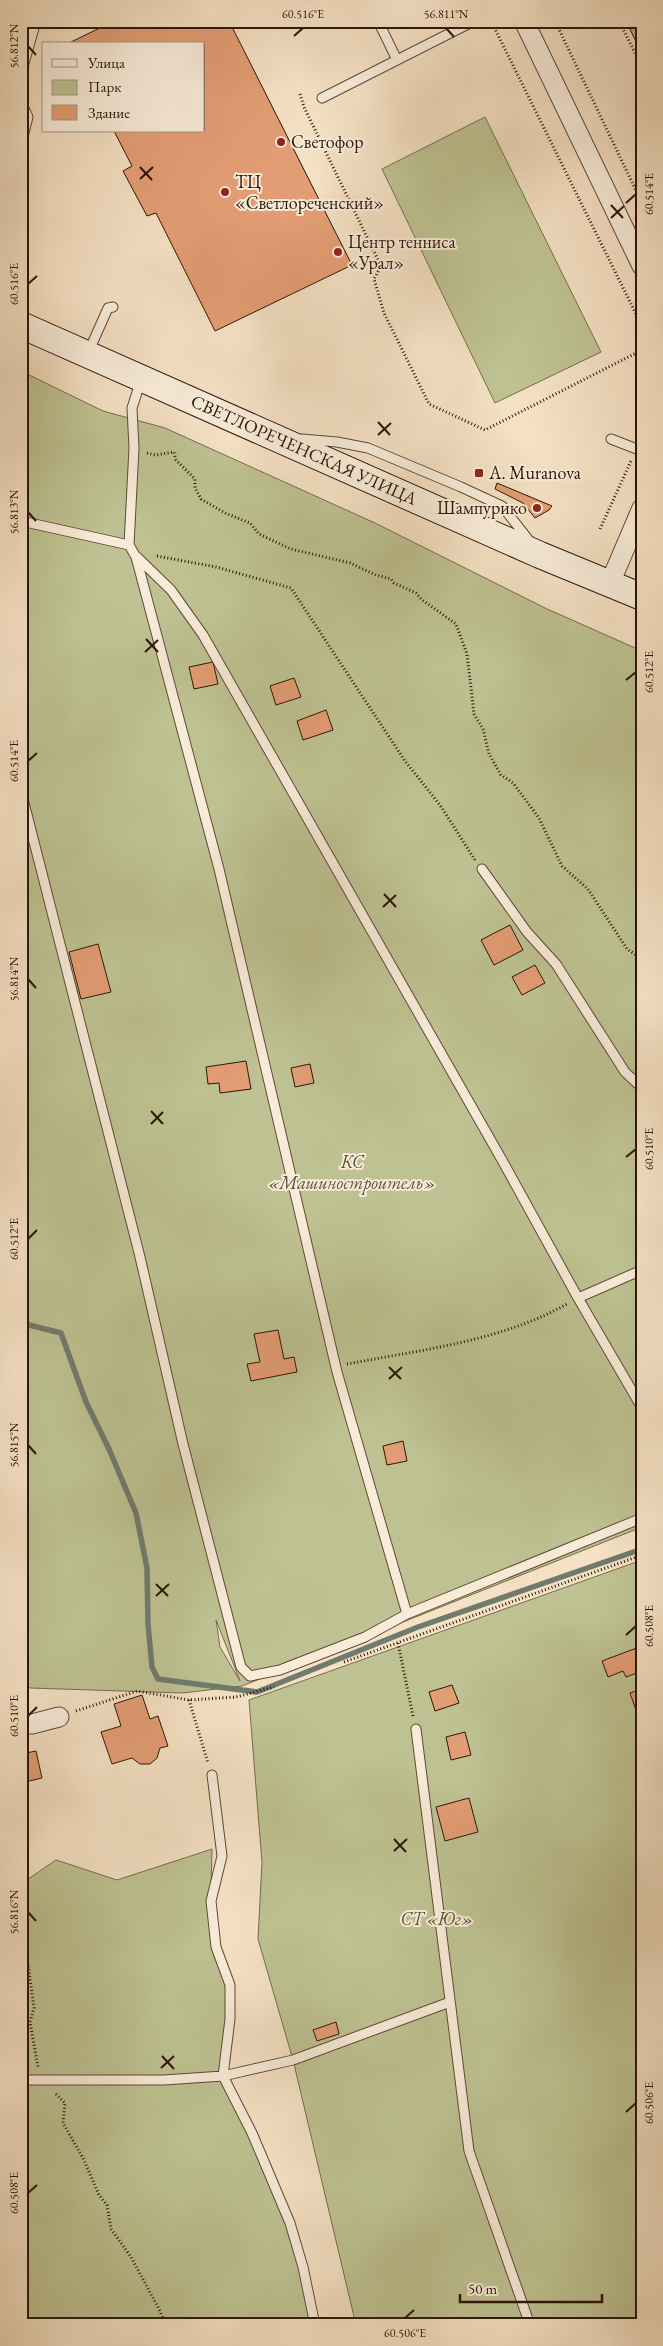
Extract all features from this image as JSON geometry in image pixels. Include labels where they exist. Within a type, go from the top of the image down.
[{"type":"main road","name":"СВЕТЛОРЕЧЕНСКАЯ УЛИЦА","points":[[21,325],[88,353],[540,555],[642,597]]},
{"type":"street","points":[[524,21],[642,266]]},
{"type":"street","points":[[610,583],[642,508]]},
{"type":"street","points":[[21,1723],[32,1724],[59,1717]]},
{"type":"lane","points":[[21,74],[36,21]]},
{"type":"lane","points":[[378,21],[397,60]]},
{"type":"lane","points":[[322,98],[474,21]]},
{"type":"lane","points":[[21,102],[28,117],[21,145]]},
{"type":"lane","points":[[88,353],[108,308],[113,307]]},
{"type":"lane","points":[[142,378],[132,408],[134,451],[130,545],[136,557],[219,869],[335,1366],[407,1614]]},
{"type":"lane","points":[[612,439],[639,450]]},
{"type":"lane","points":[[21,521],[130,545]]},
{"type":"lane","points":[[136,557],[171,590],[203,635],[642,1408]]},
{"type":"lane","points":[[21,791],[140,1258],[183,1444],[241,1667],[250,1676],[280,1670],[365,1637],[407,1614],[642,1518]]},
{"type":"lane","points":[[482,869],[526,932],[556,964],[625,1072],[642,1088]]},
{"type":"lane","points":[[578,1298],[642,1270]]},
{"type":"lane","points":[[416,1729],[469,2151],[530,2325]]},
{"type":"lane","points":[[212,1775],[222,1856],[211,1901],[216,1947],[230,1985],[230,2019],[223,2076],[252,2133],[290,2223],[303,2267],[315,2325]]},
{"type":"lane","points":[[21,2080],[164,2080],[223,2076],[305,2056],[450,2002]]},
{"type":"path","points":[[491,21],[642,326]]},
{"type":"path","points":[[556,21],[642,203]]},
{"type":"path","points":[[620,21],[642,67]]},
{"type":"path","points":[[300,94],[304,107],[381,266],[374,279],[384,313],[429,404],[485,430],[642,350]]},
{"type":"path","points":[[600,529],[639,450]]},
{"type":"path","points":[[134,451],[155,455],[174,452],[176,460],[195,479],[195,488],[201,499],[225,513],[250,523],[259,534],[291,549],[350,563],[376,575],[391,579],[394,583],[416,593],[421,599],[456,624],[467,654],[474,714],[484,729],[489,754],[501,775],[513,783],[539,818],[562,866],[588,889],[627,949],[636,955],[642,981]]},
{"type":"path","points":[[136,557],[162,556],[216,567],[291,588],[405,761],[440,805],[482,869]]},
{"type":"path","points":[[335,1366],[416,1351],[520,1327],[578,1298]]},
{"type":"path","points":[[398,1643],[416,1729]]},
{"type":"path","points":[[189,1700],[212,1775]]},
{"type":"path","points":[[21,1946],[29,1974],[34,2008],[30,2022],[42,2080],[65,2103],[63,2123],[83,2158],[99,2194],[107,2205],[111,2229],[131,2257],[160,2311],[165,2325]]},
{"type":"green space","points":[[485,117],[601,352],[495,403],[382,169]]},
{"type":"green space","name":"КС «Машиностроитель»","points":[[21,371],[103,411],[165,428],[375,523],[545,608],[642,651],[642,1527],[242,1686],[183,1693],[30,1688],[21,1680]],"holes":[[[216,1620],[240,1681],[220,1647]]]},
{"type":"green space","name":"СТ «Юг»","points":[[642,1560],[642,2325],[356,2325],[293,2060],[258,1939],[262,1862],[249,1700]]},
{"type":"green space","points":[[212,1849],[210,1930],[230,1985],[223,2076],[290,2223],[315,2325],[21,2325],[21,1884],[56,1860],[117,1880]]},
{"type":"building","name":"ТЦ «Светлореченский»","points":[[114,21],[229,21],[352,265],[215,331],[156,213],[147,216],[123,171],[132,166],[115,132],[205,132],[205,42],[71,42]]},
{"type":"building","points":[[626,21],[642,21],[642,54]]},
{"type":"building","points":[[497,483],[552,506],[549,510],[535,518],[523,503],[495,489]]},
{"type":"building","points":[[213,662],[218,684],[194,689],[189,667]]},
{"type":"building","points":[[294,678],[301,697],[276,705],[270,686]]},
{"type":"building","points":[[326,710],[333,730],[303,740],[297,721]]},
{"type":"building","points":[[510,925],[523,950],[494,965],[481,940]]},
{"type":"building","points":[[98,944],[111,992],[81,999],[69,952]]},
{"type":"building","points":[[535,965],[545,983],[522,995],[512,977]]},
{"type":"building","points":[[246,1061],[251,1089],[220,1093],[219,1083],[208,1084],[206,1067]]},
{"type":"building","points":[[310,1064],[314,1083],[295,1087],[291,1068]]},
{"type":"building","points":[[278,1330],[284,1359],[294,1357],[297,1372],[251,1381],[247,1364],[260,1362],[254,1334]]},
{"type":"building","points":[[403,1441],[407,1461],[387,1465],[383,1446]]},
{"type":"building","points":[[642,1646],[642,1671],[626,1677],[623,1671],[608,1677],[602,1661]]},
{"type":"building","points":[[452,1685],[459,1703],[435,1711],[429,1692]]},
{"type":"building","points":[[642,1689],[642,1715],[638,1716],[630,1693]]},
{"type":"building","points":[[142,1695],[150,1719],[158,1716],[168,1746],[160,1748],[157,1758],[150,1764],[140,1764],[132,1758],[112,1764],[101,1732],[121,1726],[114,1704]]},
{"type":"building","points":[[465,1732],[471,1755],[451,1760],[446,1737]]},
{"type":"building","points":[[36,1751],[42,1778],[21,1783],[21,1754]]},
{"type":"building","points":[[469,1798],[478,1832],[445,1841],[436,1807]]},
{"type":"building","points":[[336,2022],[339,2034],[317,2041],[313,2030]]},
{"type":"waterway","points":[[21,1316],[29,1325],[61,1333],[86,1402],[109,1449],[136,1513],[147,1568],[148,1624],[152,1667],[158,1679],[257,1692],[418,1627],[642,1549]]},
{"type":"place","name":"Светофор","points":[[281,142]]},
{"type":"place","name":"ТЦ «Светлореченский»","points":[[225,192]]},
{"type":"place","name":"Центр тенниса «Урал»","points":[[338,252]]},
{"type":"place","name":"A. Muranova","points":[[479,473]]},
{"type":"place","name":"Шампурико","points":[[537,508]]}]
